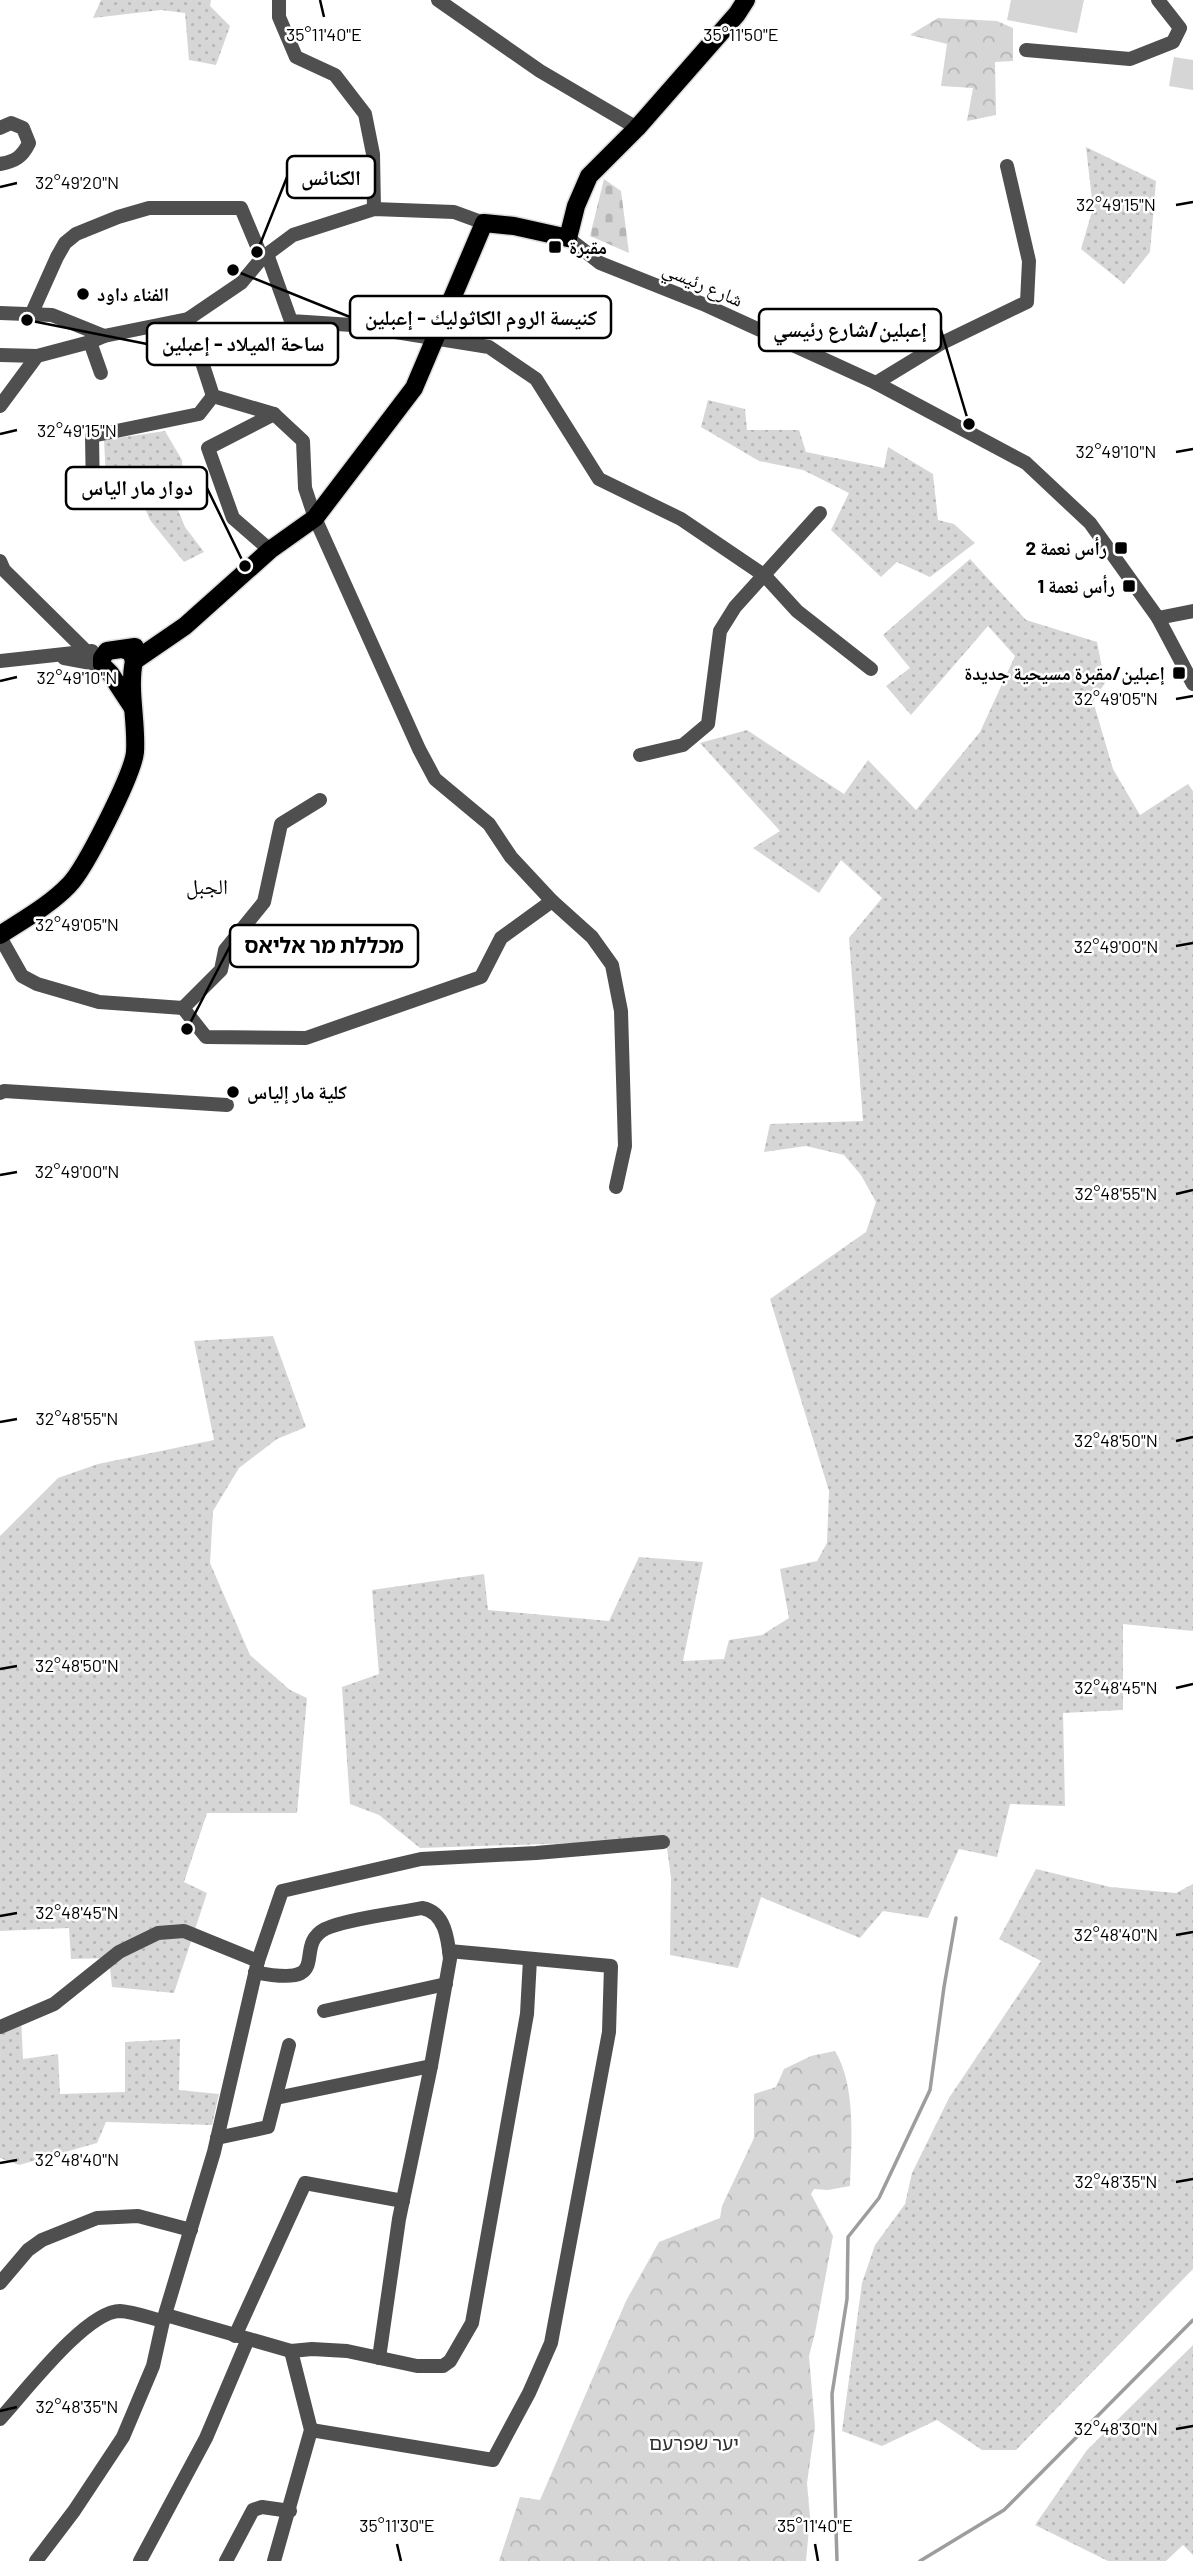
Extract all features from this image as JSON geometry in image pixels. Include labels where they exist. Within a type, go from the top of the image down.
[{"type":"main road","points":[[134,709],[106,663],[131,659],[163,642],[270,550],[315,518],[414,388],[484,223],[514,226],[568,238],[576,206],[589,176],[637,128],[737,14],[746,0]]},
{"type":"main road","points":[[0,936],[60,894],[79,874],[112,809],[135,754],[131,659]]},
{"type":"street","points":[[279,0],[279,17],[296,57],[335,75],[365,114],[373,154],[374,209]]},
{"type":"street","points":[[438,0],[540,71],[637,128]]},
{"type":"street","points":[[1027,50],[1130,59],[1141,55],[1173,42],[1180,28],[1158,0]]},
{"type":"street","points":[[0,128],[11,122],[23,128],[29,143],[23,155],[12,162],[0,164]]},
{"type":"street","points":[[876,383],[940,344],[1027,302],[1029,261],[1007,166]]},
{"type":"street","points":[[31,315],[65,243],[76,234],[149,208],[241,208],[265,256],[291,321],[352,326],[489,347],[536,379],[599,480],[681,519],[765,576],[797,611],[871,669]]},
{"type":"street","points":[[0,355],[37,356],[104,336],[188,319],[242,283],[265,256],[293,235],[374,209],[454,212],[484,223]]},
{"type":"street","name":"شارع رئيسي","points":[[568,238],[600,263],[703,304],[876,383],[1026,463],[1090,523],[1158,618],[1193,684]]},
{"type":"street","points":[[0,313],[52,315],[104,336]]},
{"type":"street","points":[[188,319],[213,396]]},
{"type":"street","points":[[90,342],[101,373]]},
{"type":"street","points":[[0,406],[37,356]]},
{"type":"street","points":[[213,396],[274,414],[303,441],[305,488],[315,518],[435,779],[489,824],[511,857],[552,901],[592,937],[612,965],[621,1011],[625,1146],[616,1187]]},
{"type":"street","points":[[93,496],[92,436],[199,414],[213,396]]},
{"type":"street","points":[[270,550],[233,518],[208,448],[274,414]]},
{"type":"street","points":[[640,755],[683,746],[708,724],[720,631],[735,607],[820,513]]},
{"type":"street","points":[[0,561],[4,570],[86,651],[106,663]]},
{"type":"street","points":[[1158,618],[1193,611]]},
{"type":"street","points":[[0,661],[86,651]]},
{"type":"street","points":[[52,656],[106,663]]},
{"type":"street","points":[[183,1008],[220,970],[225,950],[264,902],[281,824],[320,800]]},
{"type":"street","points":[[0,936],[22,976],[37,984],[99,1002],[183,1008],[206,1037],[306,1038],[481,977],[501,938],[552,901]]},
{"type":"street","points":[[0,1093],[4,1091],[227,1105]]},
{"type":"street","points":[[36,2561],[74,2511],[123,2437],[153,2366],[217,2138],[257,1966],[282,1891],[421,1859],[663,1842]]},
{"type":"street","points":[[0,2027],[54,2004],[119,1952],[158,1933],[184,1931],[281,1977],[297,1976],[308,1965],[314,1940],[324,1930],[422,1908],[437,1914],[450,1951],[446,1984],[402,2201],[379,2358]]},
{"type":"street","points":[[311,2430],[493,2460],[529,2393],[551,2343],[609,2032],[611,1966],[450,1951]]},
{"type":"street","points":[[0,2419],[75,2336],[95,2319],[120,2311],[165,2318],[291,2351],[347,2351],[417,2366],[443,2366],[450,2361],[472,2323],[527,2014],[530,1959]]},
{"type":"street","points":[[324,2011],[446,1984]]},
{"type":"street","points":[[217,2138],[268,2127],[289,2045]]},
{"type":"street","points":[[276,2098],[431,2066]]},
{"type":"street","points":[[140,2561],[206,2438],[242,2338],[305,2183],[402,2201]]},
{"type":"street","points":[[0,2284],[28,2250],[42,2240],[97,2218],[138,2216],[191,2230]]},
{"type":"street","points":[[274,2561],[311,2430],[291,2351]]},
{"type":"street","points":[[226,2561],[253,2510],[262,2507],[290,2511]]},
{"type":"green space","points":[[101,0],[211,0],[210,6],[230,26],[216,65],[189,60],[185,13],[161,10],[93,18]]},
{"type":"green space","points":[[1011,0],[1084,0],[1077,33],[1007,20]]},
{"type":"green space","points":[[938,18],[997,21],[1013,28],[1013,61],[995,62],[996,115],[967,121],[973,88],[941,86],[947,44],[910,35]]},
{"type":"green space","points":[[1174,57],[1193,60],[1193,90],[1169,86]]},
{"type":"green space","points":[[1086,147],[1156,181],[1150,252],[1124,284],[1081,249],[1093,208]]},
{"type":"green space","points":[[604,179],[621,191],[629,253],[590,236]]},
{"type":"green space","points":[[708,400],[745,409],[747,430],[799,430],[806,452],[884,468],[888,447],[933,474],[938,520],[954,524],[975,543],[930,577],[897,562],[881,577],[831,530],[849,493],[803,470],[759,461],[701,427]]},
{"type":"green space","points":[[165,431],[182,460],[184,490],[171,493],[185,527],[204,552],[184,562],[150,520],[140,496],[107,497],[104,440]]},
{"type":"green space","points":[[970,559],[1026,620],[1097,642],[1105,683],[1093,701],[1113,769],[1140,815],[1188,784],[1193,791],[1193,1631],[1123,1624],[1123,1710],[1063,1713],[1065,1806],[1010,1804],[997,1857],[959,1849],[928,1918],[883,1911],[860,1938],[761,1897],[738,1968],[670,1955],[671,1878],[666,1840],[420,1848],[379,1815],[350,1804],[342,1687],[379,1674],[372,1590],[484,1574],[488,1610],[609,1621],[639,1557],[703,1562],[683,1661],[724,1659],[729,1640],[762,1635],[789,1618],[780,1569],[817,1561],[827,1543],[829,1491],[770,1299],[866,1232],[876,1202],[861,1175],[844,1155],[806,1146],[764,1152],[770,1124],[863,1121],[849,938],[882,898],[841,860],[819,893],[753,848],[780,831],[700,743],[747,730],[844,794],[868,760],[916,810],[980,732],[1015,656],[988,626],[911,715],[886,686],[910,668],[883,635]]},
{"type":"green space","points":[[273,1336],[306,1427],[277,1439],[239,1468],[213,1511],[210,1563],[250,1655],[290,1690],[307,1698],[297,1813],[207,1813],[184,1882],[207,1893],[174,1993],[112,1987],[109,1958],[71,1959],[69,1928],[0,1931],[0,1536],[58,1478],[98,1464],[214,1440],[194,1341]]},
{"type":"green space","points":[[1036,1869],[1110,1887],[1176,1893],[1193,1884],[1193,2269],[1016,2450],[982,2450],[937,2420],[882,2446],[842,2431],[862,2283],[875,2245],[905,2204],[912,2173],[949,2098],[1041,1961],[999,1939]]},
{"type":"green space","points":[[21,2017],[23,2059],[58,2054],[60,2094],[125,2092],[125,2042],[180,2039],[179,2090],[219,2094],[212,2125],[106,2122],[97,2143],[19,2165],[0,2158],[0,2028]]},
{"type":"green space","name":"יער שפרעם","points":[[835,2051],[847,2082],[850,2099],[850,2186],[828,2190],[814,2189],[811,2194],[833,2236],[809,2356],[815,2427],[807,2483],[810,2517],[806,2561],[499,2561],[520,2497],[540,2500],[626,2301],[659,2242],[720,2218],[722,2206],[754,2138],[754,2094],[776,2087],[784,2069],[811,2056]]},
{"type":"green space","points":[[1193,2345],[1193,2555],[1183,2545],[1166,2561],[1108,2561],[1035,2525],[1087,2450]]},
{"type":"waterway","points":[[837,2561],[832,2394],[847,2299],[848,2237],[879,2198],[930,2090],[956,1918]]},
{"type":"waterway","points":[[920,2561],[1004,2510],[1193,2320]]},
{"type":"place","name":"مقبرة","points":[[555,247]]},
{"type":"place","name":"الكنائس","points":[[257,252]]},
{"type":"place","name":"كنيسة الروم الكاثوليك - إعبلين","points":[[233,270]]},
{"type":"place","name":"الفناء داود","points":[[83,294]]},
{"type":"place","name":"ساحة الميلاد - إعبلين","points":[[27,320]]},
{"type":"place","name":"إعبلين/شارع رئيسي","points":[[969,424]]},
{"type":"place","name":"رأس نعمة 2","points":[[1121,548]]},
{"type":"place","name":"دوار مار الياس","points":[[245,566]]},
{"type":"place","name":"رأس نعمة 1","points":[[1129,586]]},
{"type":"place","name":"إعبلين/مقبرة مسيحية جديدة","points":[[1179,673]]},
{"type":"place","name":"מכללת מר אליאס","points":[[187,1029]]},
{"type":"place","name":"كلية مار إلياس","points":[[233,1092]]},
{"type":"district","name":"الجبل","points":[[207,887]]}]
